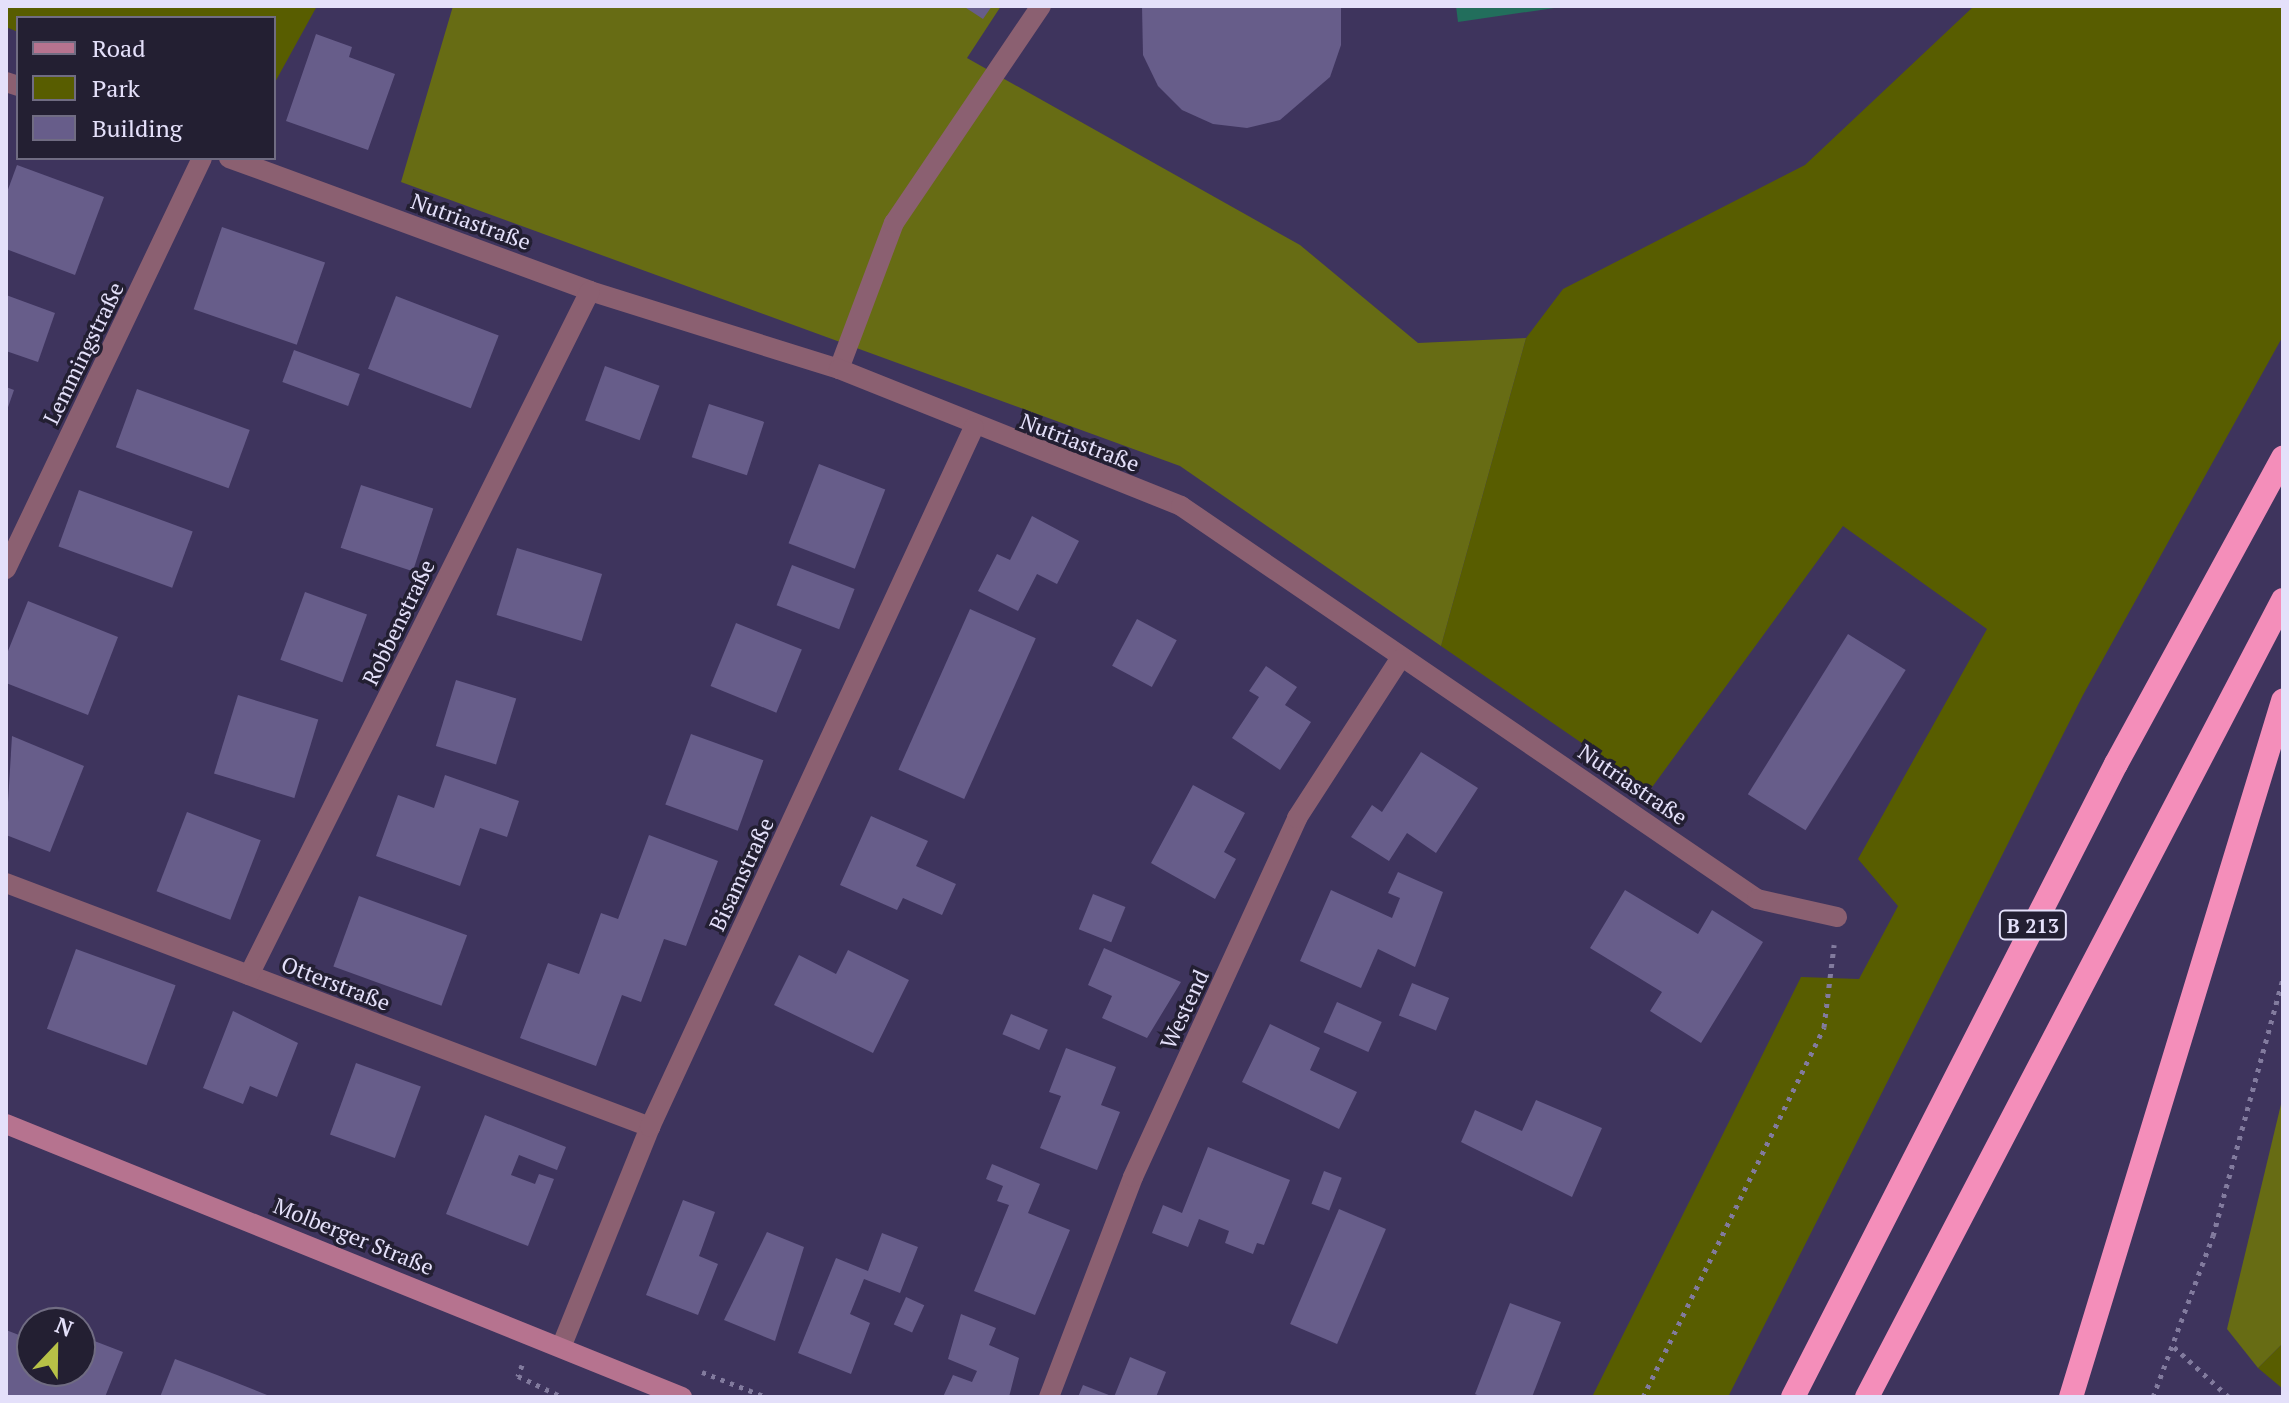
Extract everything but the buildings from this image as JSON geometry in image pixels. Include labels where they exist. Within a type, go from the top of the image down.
[{"type":"highway","name":"B 213","points":[[1793,1397],[2116,764],[2283,458]]},
{"type":"highway","name":"B 213","points":[[1867,1397],[2283,600]]},
{"type":"highway","points":[[2071,1397],[2283,701]]},
{"type":"main road","name":"Molberger Straße","points":[[6,1124],[562,1345],[682,1397]]},
{"type":"street","points":[[839,369],[894,223],[1041,6]]},
{"type":"street","name":"Lemmingstraße","points":[[6,569],[201,160]]},
{"type":"street","name":"Nutriastraße","points":[[234,160],[590,291],[839,369],[974,427],[1181,506],[1400,659],[1757,899],[1837,917]]},
{"type":"street","name":"Robbenstraße","points":[[249,975],[590,291]]},
{"type":"street","name":"Bisamstraße","points":[[562,1345],[650,1127],[974,427]]},
{"type":"street","name":"Westend","points":[[1049,1397],[1133,1177],[1297,818],[1400,659]]},
{"type":"street","name":"Otterstraße","points":[[6,883],[650,1127]]},
{"type":"path","points":[[1643,1397],[1824,1027],[1837,917]]},
{"type":"path","points":[[2153,1397],[2213,1236],[2283,979]]},
{"type":"path","points":[[2174,1347],[2229,1397]]},
{"type":"green space","points":[[6,6],[317,6],[276,80],[276,16],[16,16],[16,31],[6,27]]},
{"type":"green space","points":[[1974,6],[2283,6],[2283,336],[2083,695],[1728,1397],[1592,1397],[1801,977],[1859,979],[1898,906],[1858,859],[1987,629],[1843,526],[1650,790],[1441,646],[1526,338],[1563,289],[1805,165]]},
{"type":"green space","points":[[2283,1343],[2283,1389],[2258,1368]]},
{"type":"shaded area","points":[[453,6],[1001,6],[967,58],[1300,245],[1418,343],[1526,338],[1441,646],[1180,466],[401,182]]},
{"type":"shaded area","points":[[1456,6],[1568,6],[1458,22]]},
{"type":"shaded area","points":[[2283,1096],[2283,1343],[2258,1368],[2227,1329]]}]
